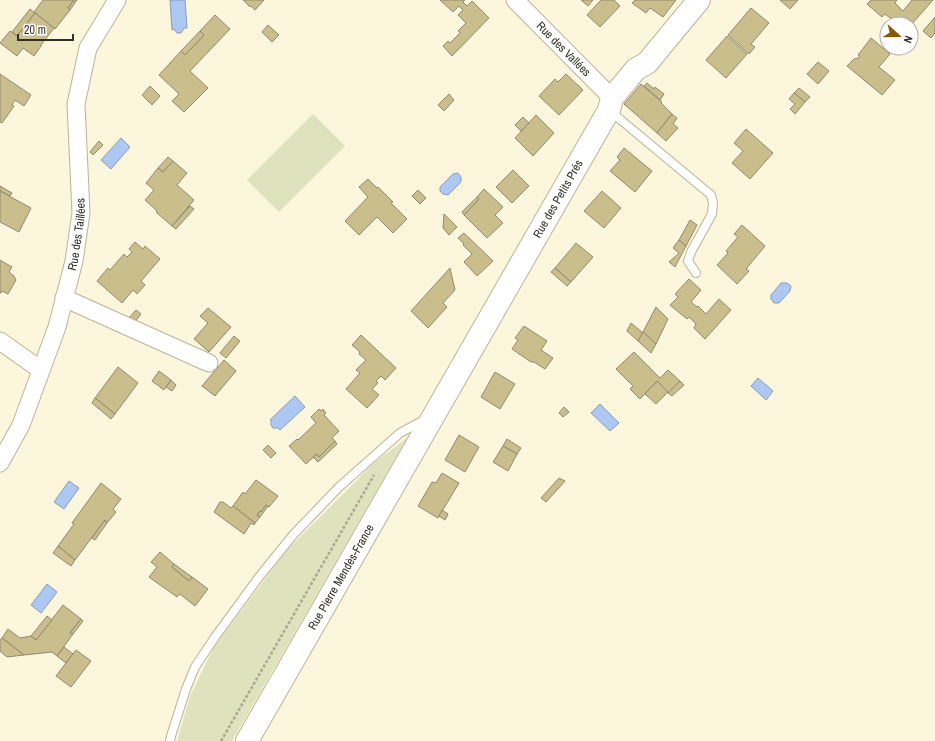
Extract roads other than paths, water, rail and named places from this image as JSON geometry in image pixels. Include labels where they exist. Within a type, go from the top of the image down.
[{"type":"street","name":"Rue des Taillées","points":[[0,463],[21,425],[57,327],[74,261],[81,213],[76,104],[88,48],[117,0]]},
{"type":"street","name":"Rue des Vallées","points":[[516,0],[611,104]]},
{"type":"street","name":"Rue des Petits Prés","points":[[435,414],[611,104],[636,69],[647,63],[700,0]]},
{"type":"street","points":[[64,298],[209,363]]},
{"type":"street","points":[[0,341],[41,370]]},
{"type":"street","name":"Rue Pierre Mendès-France","points":[[247,741],[435,414]]},
{"type":"lane","points":[[611,104],[711,194],[713,203],[712,214],[690,252],[688,261],[696,273]]},
{"type":"lane","points":[[170,741],[186,689],[195,667],[241,601],[293,535],[339,487],[400,433],[435,414]]},
{"type":"water","points":[[170,0],[185,0],[187,28],[184,28],[181,33],[177,33],[174,29],[172,30]]},
{"type":"water","points":[[121,138],[130,147],[111,169],[101,160]]},
{"type":"water","points":[[458,173],[461,177],[461,182],[448,195],[443,194],[440,191],[440,187],[453,174]]},
{"type":"water","points":[[781,283],[787,283],[791,286],[790,291],[779,303],[774,303],[771,299],[771,295]]},
{"type":"water","points":[[758,378],[773,391],[766,400],[751,386]]},
{"type":"water","points":[[295,396],[305,407],[280,430],[278,428],[273,428],[270,420]]},
{"type":"water","points":[[600,404],[619,423],[610,431],[591,413]]},
{"type":"water","points":[[69,481],[79,488],[64,509],[54,502]]},
{"type":"water","points":[[47,584],[57,592],[41,613],[31,605]]}]
